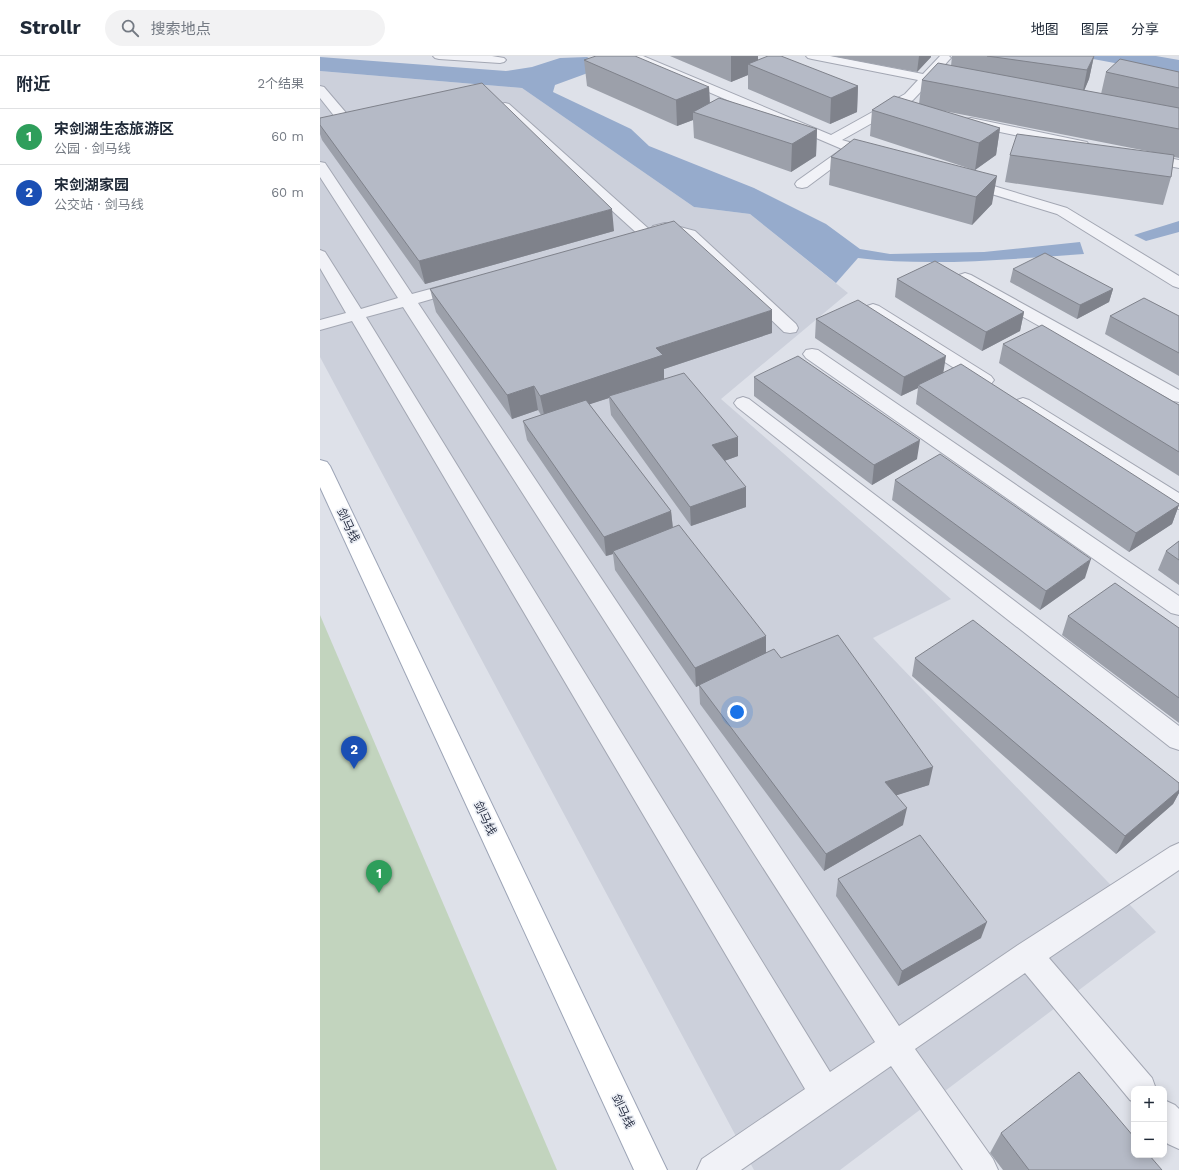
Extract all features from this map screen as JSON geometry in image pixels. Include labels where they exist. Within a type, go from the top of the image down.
[{"type":"main road","name":"剑马线","points":[[320,466],[651,1170]]},
{"type":"lane","points":[[439,56],[500,60]]},
{"type":"lane","points":[[633,56],[832,140],[852,148],[890,159]]},
{"type":"lane","points":[[812,56],[964,86]]},
{"type":"lane","points":[[832,140],[909,97],[945,58]]},
{"type":"lane","points":[[320,90],[348,124]]},
{"type":"lane","points":[[491,99],[499,101],[645,233]]},
{"type":"lane","points":[[891,106],[915,111]]},
{"type":"lane","points":[[961,120],[1094,147]]},
{"type":"lane","points":[[334,127],[363,121]]},
{"type":"lane","points":[[802,184],[852,148]]},
{"type":"lane","points":[[1132,155],[1179,164]]},
{"type":"lane","points":[[320,166],[894,1045],[982,1170]]},
{"type":"lane","points":[[957,180],[1062,212],[1179,283]]},
{"type":"lane","points":[[630,237],[665,227],[690,234],[790,328]]},
{"type":"lane","points":[[320,255],[825,1093]]},
{"type":"lane","points":[[965,278],[1179,397]]},
{"type":"lane","points":[[320,325],[477,281]]},
{"type":"lane","points":[[873,309],[1179,502]]},
{"type":"lane","points":[[812,354],[1179,608]]},
{"type":"lane","points":[[743,403],[1179,740]]},
{"type":"lane","points":[[713,1170],[894,1045],[1179,855]]},
{"type":"lane","points":[[1028,955],[1139,1086]]},
{"type":"lane","points":[[1167,1119],[1179,1133]]},
{"type":"shaded area","points":[[320,71],[522,88],[694,207],[750,214],[848,293],[721,399],[951,599],[873,638],[1156,932],[840,1170],[754,1170],[320,357]]},
{"type":"green space","points":[[320,615],[557,1170],[320,1170]]},
{"type":"water","points":[[1077,56],[1156,56],[1179,60],[1179,75]]},
{"type":"water","points":[[320,57],[506,71],[532,67],[560,58],[587,57],[602,64],[596,70],[555,85],[553,92],[631,129],[649,146],[754,188],[826,224],[860,249],[890,254],[984,252],[1080,242],[1084,254],[943,262],[886,261],[858,258],[836,283],[750,214],[694,207],[522,88],[320,71]]},
{"type":"water","points":[[1179,221],[1179,232],[1146,241],[1134,235]]},
{"type":"building","points":[[596,56],[635,56],[709,87],[676,100],[584,60]]},
{"type":"building","points":[[768,56],[781,56],[858,86],[831,98],[748,64]]},
{"type":"building","points":[[987,56],[1094,56],[1087,70]]},
{"type":"building","points":[[1120,59],[1179,72],[1179,88],[1106,72]]},
{"type":"building","points":[[938,63],[1179,108],[1179,129],[922,80]]},
{"type":"building","points":[[482,83],[612,209],[419,261],[320,125],[320,118]]},
{"type":"building","points":[[894,96],[1000,128],[979,143],[872,110]]},
{"type":"building","points":[[719,98],[817,129],[792,144],[693,112]]},
{"type":"building","points":[[1017,134],[1174,155],[1171,177],[1010,155]]},
{"type":"building","points":[[854,139],[997,176],[976,197],[831,157]]},
{"type":"building","points":[[674,221],[772,310],[656,348],[663,355],[540,396],[534,386],[507,395],[430,289]]},
{"type":"building","points":[[1045,253],[1113,289],[1080,305],[1013,269]]},
{"type":"building","points":[[935,261],[1024,312],[986,332],[897,279]]},
{"type":"building","points":[[1144,298],[1179,316],[1179,353],[1110,316]]},
{"type":"building","points":[[858,300],[946,356],[904,377],[816,319]]},
{"type":"building","points":[[1042,325],[1179,405],[1179,452],[1003,344]]},
{"type":"building","points":[[798,356],[920,440],[874,465],[754,377]]},
{"type":"building","points":[[961,364],[1179,505],[1136,533],[918,385]]},
{"type":"building","points":[[684,373],[738,437],[712,445],[746,487],[690,507],[609,396]]},
{"type":"building","points":[[586,400],[671,511],[604,537],[523,421]]},
{"type":"building","points":[[940,454],[1091,559],[1046,591],[895,480]]},
{"type":"building","points":[[679,525],[766,636],[695,668],[613,551]]},
{"type":"building","points":[[1179,541],[1179,560],[1166,551]]},
{"type":"building","points":[[1115,583],[1179,628],[1179,698],[1068,616]]},
{"type":"building","points":[[973,620],[1179,783],[1179,790],[1125,836],[915,658]]},
{"type":"building","points":[[838,635],[933,767],[885,782],[907,808],[826,854],[699,685],[774,649],[781,658]]},
{"type":"building","points":[[920,835],[987,922],[902,971],[838,879]]},
{"type":"building","points":[[1079,1072],[1131,1133],[1131,1158],[1152,1158],[1162,1170],[1029,1170],[1001,1133]]},
{"type":"place","name":"宋剑湖家园","points":[[354,769]]},
{"type":"place","name":"宋剑湖生态旅游区","points":[[379,893]]}]
